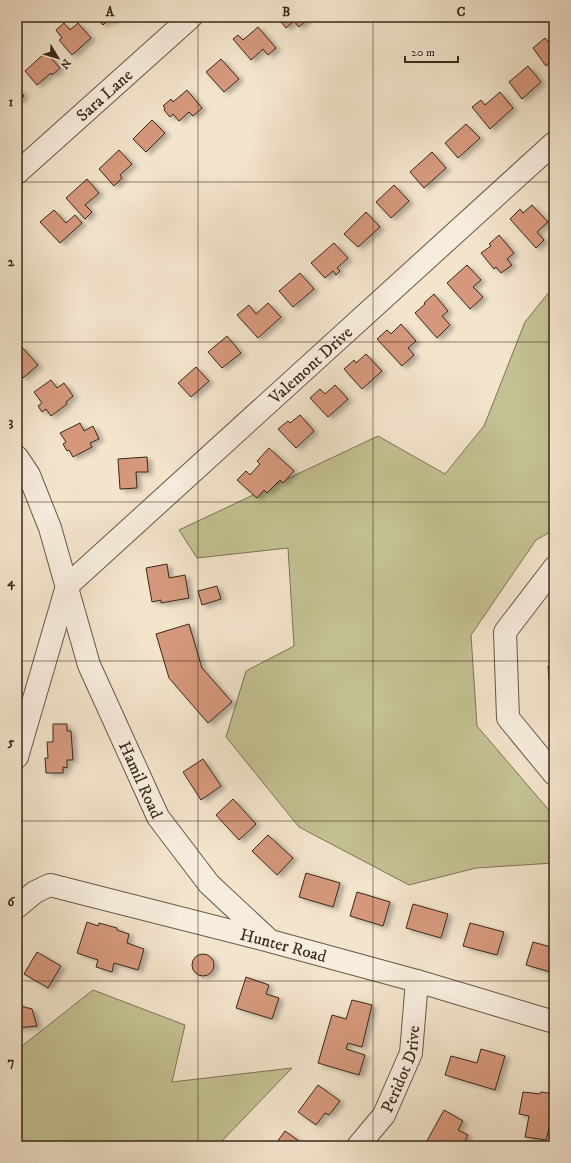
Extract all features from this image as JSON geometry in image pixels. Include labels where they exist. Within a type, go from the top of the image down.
[{"type":"street","name":"Sara Lane","points":[[17,173],[191,17]]},
{"type":"street","name":"Valemont Drive","points":[[67,586],[554,143]]},
{"type":"street","name":"Hamil Road","points":[[17,457],[29,475],[47,521],[89,665],[158,817],[209,884],[270,941]]},
{"type":"street","points":[[554,568],[505,632],[508,718],[554,774]]},
{"type":"street","points":[[17,757],[67,586]]},
{"type":"street","name":"Hunter Road","points":[[17,907],[35,892],[50,885],[270,941],[417,981],[554,1022]]},
{"type":"street","name":"Peridot Drive","points":[[358,1146],[384,1115],[411,1053],[417,981]]},
{"type":"shaded area","points":[[554,286],[554,530],[536,540],[471,635],[477,726],[554,816],[554,863],[476,868],[409,885],[299,827],[226,737],[246,671],[294,646],[288,548],[197,558],[179,530],[378,436],[445,474],[484,426],[525,322]]},
{"type":"shaded area","points":[[93,990],[185,1025],[172,1082],[292,1068],[220,1143],[220,1146],[17,1146],[17,1054],[22,1046]]},
{"type":"building","points":[[96,17],[117,17],[111,22],[109,19],[103,25]]},
{"type":"building","points":[[277,17],[310,17],[299,27],[294,21],[286,28]]},
{"type":"building","points":[[64,23],[70,30],[78,23],[91,38],[72,55],[59,40],[62,38],[56,30]]},
{"type":"building","points":[[258,27],[276,48],[268,55],[263,49],[251,60],[233,39],[238,35],[243,40]]},
{"type":"building","points":[[545,38],[551,45],[554,42],[554,66],[550,62],[546,66],[533,48]]},
{"type":"building","points":[[46,52],[60,68],[52,75],[51,73],[37,85],[25,71]]},
{"type":"building","points":[[221,59],[239,79],[224,92],[206,72]]},
{"type":"building","points":[[528,66],[541,82],[522,99],[509,82]]},
{"type":"building","points":[[17,88],[24,96],[17,102]]},
{"type":"building","points":[[187,90],[202,108],[193,116],[189,112],[179,121],[173,114],[170,117],[164,110],[165,108],[163,106],[171,99],[173,102]]},
{"type":"building","points":[[500,92],[513,108],[490,129],[472,107],[481,100],[485,105]]},
{"type":"building","points":[[152,120],[165,133],[146,152],[133,139]]},
{"type":"building","points":[[466,124],[480,138],[458,158],[445,143]]},
{"type":"building","points":[[119,150],[132,164],[120,175],[122,178],[114,186],[99,169]]},
{"type":"building","points":[[432,152],[446,168],[424,188],[410,172]]},
{"type":"building","points":[[87,179],[99,193],[85,205],[92,212],[85,219],[66,198]]},
{"type":"building","points":[[394,185],[409,201],[391,218],[376,202]]},
{"type":"building","points":[[532,205],[548,222],[537,232],[544,240],[536,248],[510,219],[520,209],[523,213]]},
{"type":"building","points":[[54,210],[66,223],[75,215],[82,223],[60,243],[40,222]]},
{"type":"building","points":[[366,212],[380,227],[358,247],[344,234]]},
{"type":"building","points":[[499,235],[514,253],[507,259],[512,265],[501,273],[496,267],[494,269],[481,253],[491,246],[489,244]]},
{"type":"building","points":[[334,243],[348,258],[337,268],[340,271],[336,275],[333,271],[325,278],[311,263]]},
{"type":"building","points":[[467,265],[481,280],[473,287],[483,297],[470,309],[447,283]]},
{"type":"building","points":[[300,273],[314,289],[293,307],[279,291]]},
{"type":"building","points":[[434,294],[448,311],[442,316],[450,325],[437,338],[415,313]]},
{"type":"building","points":[[268,303],[281,317],[258,338],[237,315],[249,305],[256,314]]},
{"type":"building","points":[[401,324],[416,341],[408,348],[414,355],[402,366],[377,339],[387,330],[391,334]]},
{"type":"building","points":[[227,336],[241,353],[222,368],[208,352]]},
{"type":"building","points":[[21,346],[38,365],[23,378],[17,372],[17,350]]},
{"type":"building","points":[[366,354],[382,371],[362,389],[344,369],[354,360],[356,363]]},
{"type":"building","points":[[196,367],[209,381],[191,397],[178,383]]},
{"type":"building","points":[[51,380],[57,388],[64,383],[73,396],[66,402],[67,404],[51,416],[46,409],[42,412],[38,406],[42,403],[34,392]]},
{"type":"building","points":[[335,385],[348,399],[328,417],[310,398],[320,389],[325,394]]},
{"type":"building","points":[[300,415],[314,431],[296,448],[278,429],[288,421],[290,423]]},
{"type":"building","points":[[80,423],[84,431],[93,426],[99,439],[90,443],[92,447],[73,457],[63,444],[66,442],[60,433]]},
{"type":"building","points":[[269,448],[294,471],[283,483],[280,480],[267,493],[264,490],[257,498],[237,480],[246,471],[250,475],[260,464],[257,461]]},
{"type":"building","points":[[147,457],[148,472],[136,472],[137,488],[120,489],[118,459]]},
{"type":"building","points":[[167,564],[169,578],[185,575],[189,598],[161,603],[161,600],[152,602],[146,568]]},
{"type":"building","points":[[217,586],[221,599],[202,605],[198,591]]},
{"type":"building","points":[[189,624],[202,668],[232,702],[208,723],[169,678],[156,634]]},
{"type":"building","points":[[548,666],[554,666],[554,702],[551,702]]},
{"type":"building","points":[[53,724],[67,724],[67,731],[71,731],[73,760],[67,760],[67,768],[63,767],[63,773],[46,773],[45,758],[48,758],[47,742],[53,742]]},
{"type":"building","points":[[203,759],[221,786],[201,800],[183,772]]},
{"type":"building","points":[[233,799],[256,824],[239,840],[216,815]]},
{"type":"building","points":[[268,835],[293,858],[277,875],[252,851]]},
{"type":"building","points":[[306,873],[340,883],[333,907],[299,897]]},
{"type":"building","points":[[357,892],[390,902],[383,926],[350,916]]},
{"type":"building","points":[[413,904],[448,914],[441,938],[406,928]]},
{"type":"building","points":[[87,922],[98,926],[99,923],[117,928],[117,930],[129,934],[127,943],[144,949],[138,970],[114,963],[112,972],[96,967],[98,960],[77,953]]},
{"type":"building","points":[[470,923],[504,932],[497,955],[463,946]]},
{"type":"building","points":[[533,942],[554,948],[554,973],[526,965]]},
{"type":"building","points":[[37,952],[61,966],[48,988],[24,974]]},
{"type":"building","points":[[203,954],[207,955],[213,961],[213,969],[207,975],[203,976],[199,975],[193,969],[192,965],[193,961],[199,955]]},
{"type":"building","points":[[246,977],[269,985],[266,994],[279,998],[272,1019],[236,1008]]},
{"type":"building","points":[[352,1000],[372,1005],[362,1047],[348,1043],[346,1049],[365,1055],[359,1075],[318,1063],[332,1015],[346,1019]]},
{"type":"building","points":[[17,1005],[32,1009],[37,1026],[17,1028]]},
{"type":"building","points":[[481,1049],[505,1056],[495,1090],[445,1075],[451,1056],[477,1063]]},
{"type":"building","points":[[318,1085],[340,1101],[329,1115],[325,1113],[316,1125],[298,1112]]},
{"type":"building","points":[[523,1092],[554,1094],[554,1129],[549,1128],[546,1140],[525,1137],[529,1116],[519,1114]]},
{"type":"building","points":[[444,1110],[463,1121],[458,1130],[468,1135],[462,1146],[424,1146]]},
{"type":"building","points":[[285,1131],[306,1146],[274,1146]]},
{"type":"building","points":[[25,1141],[32,1146],[21,1146]]}]
